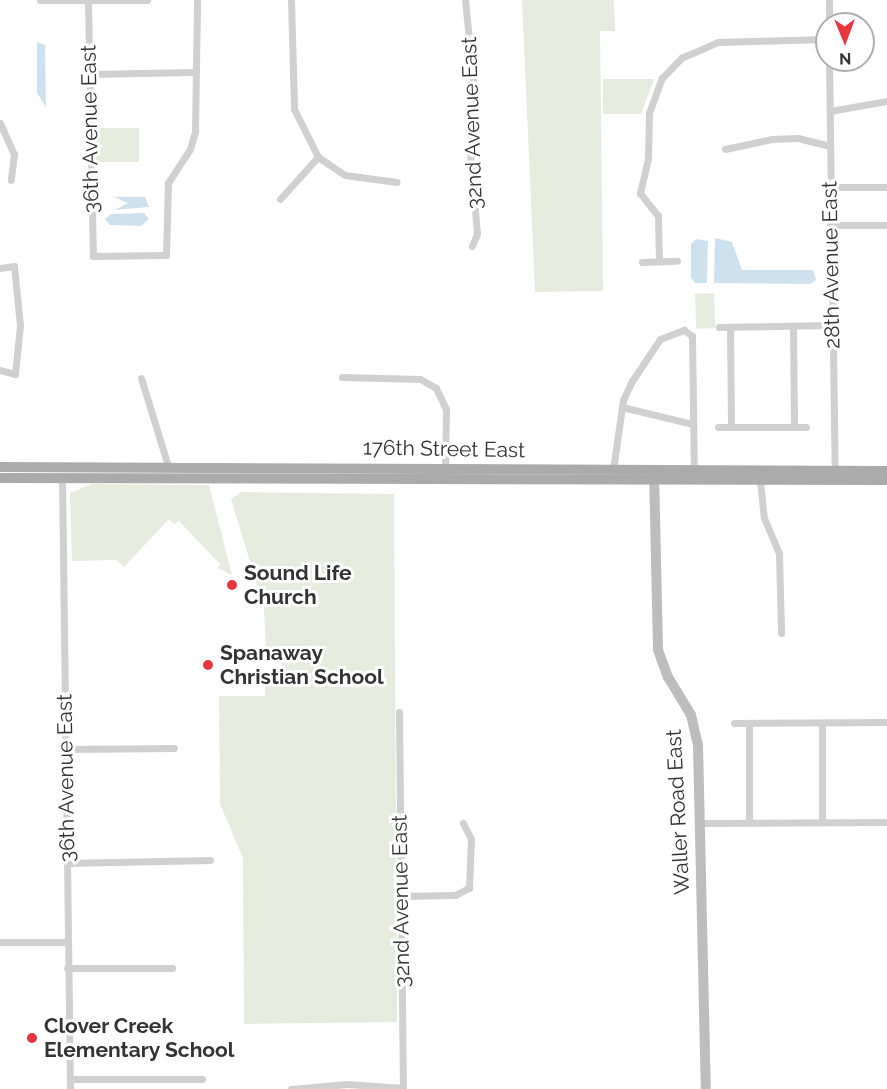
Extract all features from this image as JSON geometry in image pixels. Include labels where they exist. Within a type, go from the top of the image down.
[{"type":"main road","name":"176th Street East","points":[[0,478],[168,466],[445,474],[613,470],[655,476],[694,471],[887,471]]},
{"type":"main road","name":"176th Street East","points":[[0,467],[62,473],[445,474],[655,476],[760,481],[887,480]]},
{"type":"main road","points":[[792,481],[799,476],[831,476],[835,471]]},
{"type":"street","points":[[40,0],[147,0]]},
{"type":"street","points":[[89,74],[194,72],[197,0]]},
{"type":"street","points":[[291,0],[294,109],[318,157],[353,177],[397,182]]},
{"type":"street","name":"32nd Avenue East","points":[[465,0],[473,77],[470,152],[477,234],[472,246]]},
{"type":"street","name":"36th Avenue East","points":[[88,1],[93,256],[166,255],[168,183],[190,149],[195,131],[194,72]]},
{"type":"street","points":[[659,261],[658,216],[640,193],[648,158],[649,113],[662,78],[681,58],[710,44],[815,40]]},
{"type":"street","name":"28th Avenue East","points":[[829,72],[835,471]]},
{"type":"street","points":[[830,111],[887,101]]},
{"type":"street","points":[[0,123],[14,154],[10,180]]},
{"type":"street","points":[[725,150],[772,139],[798,138],[830,147]]},
{"type":"street","points":[[280,200],[318,157]]},
{"type":"street","points":[[831,187],[887,187]]},
{"type":"street","points":[[830,225],[887,225]]},
{"type":"street","points":[[642,262],[677,261]]},
{"type":"street","points":[[0,268],[14,266],[20,315],[15,374],[0,370]]},
{"type":"street","points":[[719,327],[832,325]]},
{"type":"street","points":[[793,326],[794,427]]},
{"type":"street","points":[[730,327],[731,427]]},
{"type":"street","points":[[613,470],[622,407],[653,346],[675,331],[689,331],[692,336],[694,471]]},
{"type":"street","points":[[342,377],[420,379],[434,386],[446,410],[445,474]]},
{"type":"street","points":[[141,378],[168,466]]},
{"type":"street","points":[[622,407],[693,424]]},
{"type":"street","points":[[718,427],[806,427]]},
{"type":"street","name":"36th Avenue East","points":[[62,473],[70,1089]]},
{"type":"street","name":"Waller Road East","points":[[655,476],[658,650],[696,727],[702,823],[706,1089]]},
{"type":"street","points":[[760,481],[764,518],[779,554],[781,633]]},
{"type":"street","name":"32nd Avenue East","points":[[399,712],[404,1088]]},
{"type":"street","points":[[734,723],[887,722]]},
{"type":"street","points":[[822,723],[822,822]]},
{"type":"street","points":[[749,724],[750,822]]},
{"type":"street","points":[[65,749],[174,748]]},
{"type":"street","points":[[702,823],[887,822]]},
{"type":"street","points":[[401,896],[455,895],[469,888],[471,839],[463,823]]},
{"type":"street","points":[[67,863],[210,860]]},
{"type":"street","points":[[0,942],[67,942]]},
{"type":"street","points":[[67,968],[171,968]]},
{"type":"street","points":[[69,1079],[202,1079]]},
{"type":"street","points":[[291,1089],[347,1084],[404,1088]]},
{"type":"shaded area","points":[[522,0],[614,0],[615,31],[600,31],[603,291],[535,292]]},
{"type":"shaded area","points":[[603,79],[654,79],[641,114],[603,114]]},
{"type":"shaded area","points":[[96,128],[139,128],[139,162],[96,162]]},
{"type":"shaded area","points":[[714,293],[715,328],[696,329],[695,294]]},
{"type":"shaded area","points":[[92,484],[209,485],[232,575],[218,568],[220,564],[179,521],[174,524],[169,519],[124,567],[116,560],[72,561],[70,493]]},
{"type":"shaded area","points":[[241,492],[394,494],[397,1022],[244,1024],[243,858],[220,804],[219,696],[265,696],[265,687],[283,684],[285,672],[282,664],[266,657],[264,608],[231,499]]},
{"type":"water","points":[[37,42],[45,45],[46,107],[37,93]]},
{"type":"water","points":[[114,197],[145,197],[149,207],[115,210],[128,203]]},
{"type":"water","points":[[144,213],[149,219],[141,226],[110,225],[105,219],[111,214]]},
{"type":"water","points":[[715,238],[732,242],[742,270],[813,270],[816,280],[811,284],[714,283]]},
{"type":"water","points":[[696,239],[708,241],[707,283],[695,283],[691,278],[691,244]]},
{"type":"place","name":"Sound Life Church","points":[[232,585]]},
{"type":"place","name":"Spanaway Christian School","points":[[208,665]]},
{"type":"place","name":"Clover Creek Elementary School","points":[[32,1038]]}]
